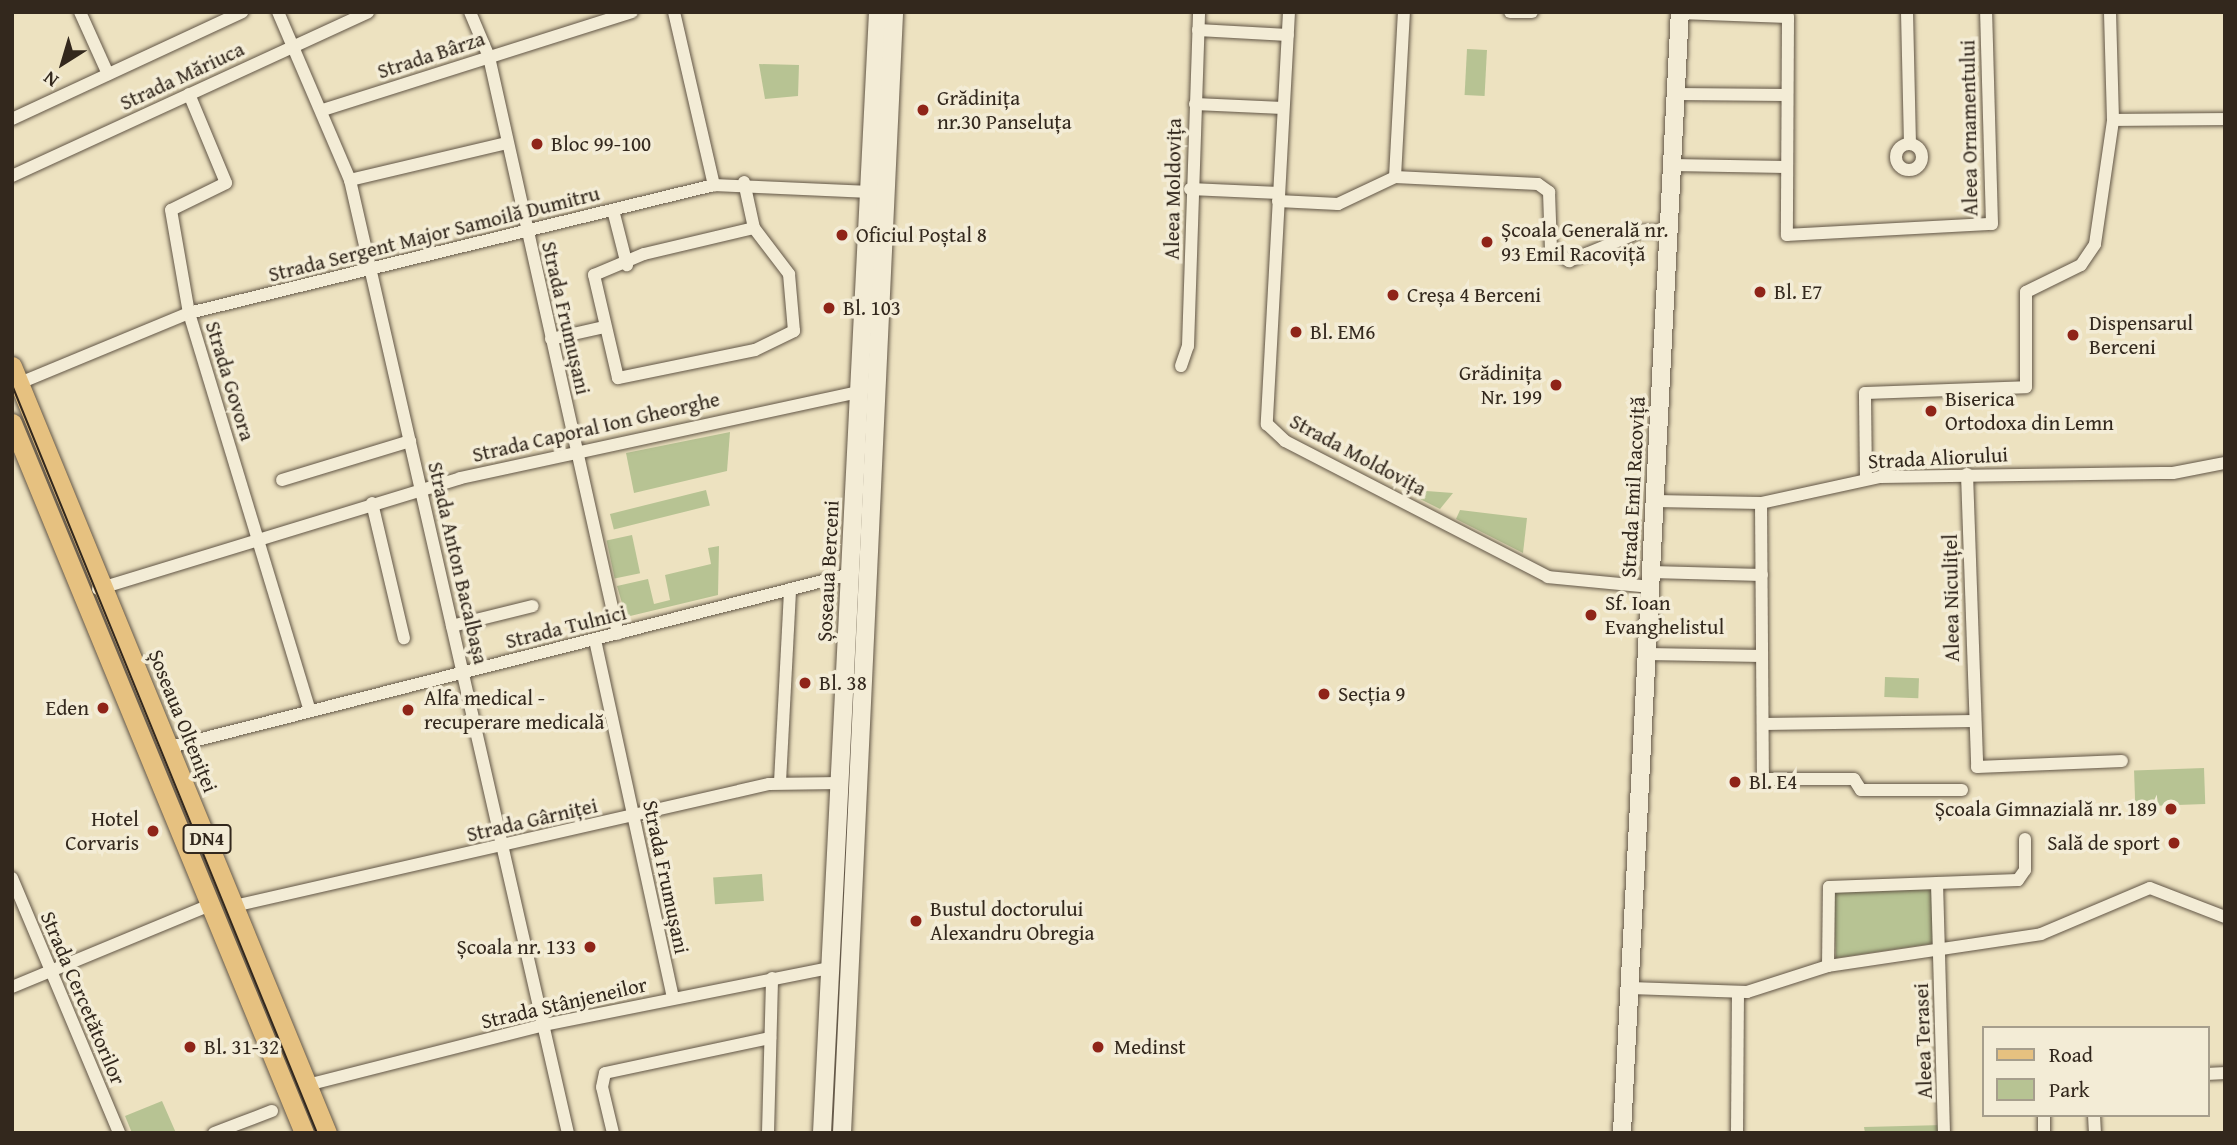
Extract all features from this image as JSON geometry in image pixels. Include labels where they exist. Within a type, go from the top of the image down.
[{"type":"main road","name":"Șoseaua Berceni","points":[[842,1133],[852,919],[850,574],[859,392],[872,303],[870,192],[878,12]]},
{"type":"main road","name":"Șoseaua Berceni","points":[[822,1133],[840,783],[851,727],[872,303],[894,12]]},
{"type":"main road","name":"Strada Emil Racoviță","points":[[1623,1133],[1680,13]]},
{"type":"main road","name":"Șoseaua Olteniței","points":[[15,379],[170,747],[327,1133]]},
{"type":"main road","points":[[12,424],[304,1133]]},
{"type":"main road","points":[[833,918],[852,919]]},
{"type":"street","points":[[80,12],[108,74]]},
{"type":"street","points":[[12,118],[242,12]]},
{"type":"street","name":"Strada Anton Bacalbașa","points":[[278,12],[323,110],[350,180],[568,1133]]},
{"type":"street","name":"Strada Măriuca","points":[[12,176],[368,12]]},
{"type":"street","name":"Strada Frumușani","points":[[470,12],[489,57],[506,143],[618,634]]},
{"type":"street","name":"Strada Bârza","points":[[323,110],[632,12]]},
{"type":"street","points":[[674,12],[714,185]]},
{"type":"street","name":"Aleea Moldovița","points":[[1181,366],[1188,346],[1190,189],[1199,12]]},
{"type":"street","name":"Strada Moldovița","points":[[1289,12],[1265,413],[1271,429],[1548,577],[1651,580],[1762,575]]},
{"type":"street","points":[[1395,177],[1404,12]]},
{"type":"street","points":[[1510,12],[1532,12]]},
{"type":"street","points":[[1908,12],[1910,144]]},
{"type":"street","name":"Aleea Ornamentului","points":[[1790,15],[1787,235],[1992,224],[1986,12]]},
{"type":"street","points":[[1866,479],[1865,393],[2026,387],[2026,292],[2093,252],[2113,120],[2110,12]]},
{"type":"street","points":[[1680,13],[1790,15]]},
{"type":"street","points":[[1198,30],[1288,34]]},
{"type":"street","name":"Strada Govora","points":[[189,94],[226,183],[171,211],[189,313],[310,711]]},
{"type":"street","points":[[1676,94],[1787,95]]},
{"type":"street","points":[[1195,104],[1283,108]]},
{"type":"street","points":[[2113,120],[2225,119]]},
{"type":"street","points":[[350,180],[506,143]]},
{"type":"street","points":[[1672,166],[1787,167]]},
{"type":"street","points":[[1190,189],[1338,204],[1395,177],[1542,185],[1549,197],[1550,244],[1569,261],[1642,231],[1669,231]]},
{"type":"street","points":[[744,182],[754,228],[789,274],[794,331],[755,350],[622,379],[604,327],[593,277],[626,265],[644,254],[754,228]]},
{"type":"street","name":"Strada Sergent Major Samoilă Dumitru","points":[[15,379],[189,313],[714,185],[744,182],[870,192]]},
{"type":"street","points":[[613,210],[626,265]]},
{"type":"street","points":[[551,339],[604,327]]},
{"type":"street","name":"Strada Caporal Ion Gheorghe","points":[[81,595],[421,489],[575,449],[859,392]]},
{"type":"street","points":[[282,480],[410,441]]},
{"type":"street","name":"Strada Aliorului","points":[[1655,500],[1761,503],[1866,479],[1967,474],[2173,473],[2225,463]]},
{"type":"street","name":"Aleea Niculițel","points":[[1967,474],[1977,767],[2122,761]]},
{"type":"street","points":[[372,503],[404,638]]},
{"type":"street","points":[[1761,503],[1763,779],[1854,779],[1861,790],[1962,790]]},
{"type":"street","name":"Strada Tulnici","points":[[170,747],[850,574]]},
{"type":"street","points":[[780,782],[790,589]]},
{"type":"street","points":[[452,626],[533,606]]},
{"type":"street","name":"Strada Frumușani","points":[[595,640],[673,998]]},
{"type":"street","points":[[1647,654],[1762,656]]},
{"type":"street","points":[[1763,724],[1974,721]]},
{"type":"street","name":"Strada Gârniței","points":[[234,906],[780,782],[840,783]]},
{"type":"street","points":[[1828,966],[1829,887],[2018,880],[2025,870],[2025,839]]},
{"type":"street","name":"Strada Cercetătorilor","points":[[12,878],[119,1133]]},
{"type":"street","name":"Aleea Terasei","points":[[1937,883],[1944,1133]]},
{"type":"street","points":[[1630,988],[1738,993],[1828,966],[2041,934],[2150,888],[2225,917]]},
{"type":"street","points":[[12,987],[209,905]]},
{"type":"street","name":"Strada Stânjeneilor","points":[[307,1086],[544,1025],[830,968]]},
{"type":"street","points":[[768,1133],[772,978]]},
{"type":"street","points":[[1737,1133],[1738,993]]},
{"type":"street","points":[[613,1133],[602,1087],[605,1073],[769,1038]]},
{"type":"street","points":[[214,1133],[272,1111]]},
{"type":"green space","points":[[1467,49],[1487,50],[1485,96],[1465,95]]},
{"type":"green space","points":[[759,64],[799,65],[798,96],[765,99]]},
{"type":"green space","points":[[730,432],[727,471],[634,493],[626,453]]},
{"type":"green space","points":[[1400,489],[1453,493],[1440,509]]},
{"type":"green space","points":[[706,490],[710,506],[614,529],[610,514]]},
{"type":"green space","points":[[1460,510],[1527,518],[1523,553],[1456,519]]},
{"type":"green space","points":[[632,535],[640,573],[615,579],[607,540]]},
{"type":"green space","points":[[719,546],[718,595],[626,617],[617,586],[648,579],[654,604],[670,600],[665,575],[711,564],[708,548]]},
{"type":"green space","points":[[1885,677],[1919,678],[1918,698],[1884,697]]},
{"type":"green space","points":[[2204,768],[2205,804],[2135,806],[2134,770]]},
{"type":"green space","points":[[762,874],[764,901],[715,904],[713,877]]},
{"type":"green space","points":[[1934,887],[1936,943],[1836,958],[1833,890]]},
{"type":"green space","points":[[162,1101],[176,1133],[132,1133],[125,1116]]},
{"type":"green space","points":[[1944,1125],[1944,1133],[1865,1133],[1864,1127]]},
{"type":"tram line","points":[[12,385],[317,1133]]},
{"type":"place","name":"Grădinița nr.30 Panseluța","points":[[923,110]]},
{"type":"place","name":"Bloc 99-100","points":[[537,144]]},
{"type":"place","name":"Oficiul Poștal 8","points":[[842,235]]},
{"type":"place","name":"Școala Generală nr. 93 Emil Racoviță","points":[[1487,242]]},
{"type":"place","name":"Bl. E7","points":[[1760,292]]},
{"type":"place","name":"Creșa 4 Berceni","points":[[1393,295]]},
{"type":"place","name":"Bl. 103","points":[[829,308]]},
{"type":"place","name":"Bl. EM6","points":[[1296,332]]},
{"type":"place","name":"Dispensarul Berceni","points":[[2073,335]]},
{"type":"place","name":"Grădinița Nr. 199","points":[[1556,385]]},
{"type":"place","name":"Biserica Ortodoxa din Lemn","points":[[1931,411]]},
{"type":"place","name":"Sf. Ioan Evanghelistul","points":[[1591,615]]},
{"type":"place","name":"Bl. 38","points":[[805,683]]},
{"type":"place","name":"Secția 9","points":[[1324,694]]},
{"type":"place","name":"Eden","points":[[103,708]]},
{"type":"place","name":"Alfa medical - recuperare medicală","points":[[408,710]]},
{"type":"place","name":"Bl. E4","points":[[1735,782]]},
{"type":"place","name":"Școala Gimnazială nr. 189","points":[[2171,809]]},
{"type":"place","name":"Hotel Corvaris","points":[[153,831]]},
{"type":"place","name":"Sală de sport","points":[[2174,843]]},
{"type":"place","name":"Bustul doctorului Alexandru Obregia","points":[[916,921]]},
{"type":"place","name":"Școala nr. 133","points":[[590,947]]},
{"type":"place","name":"Bl. 31-32","points":[[190,1047]]},
{"type":"place","name":"Medinst","points":[[1098,1047]]}]
